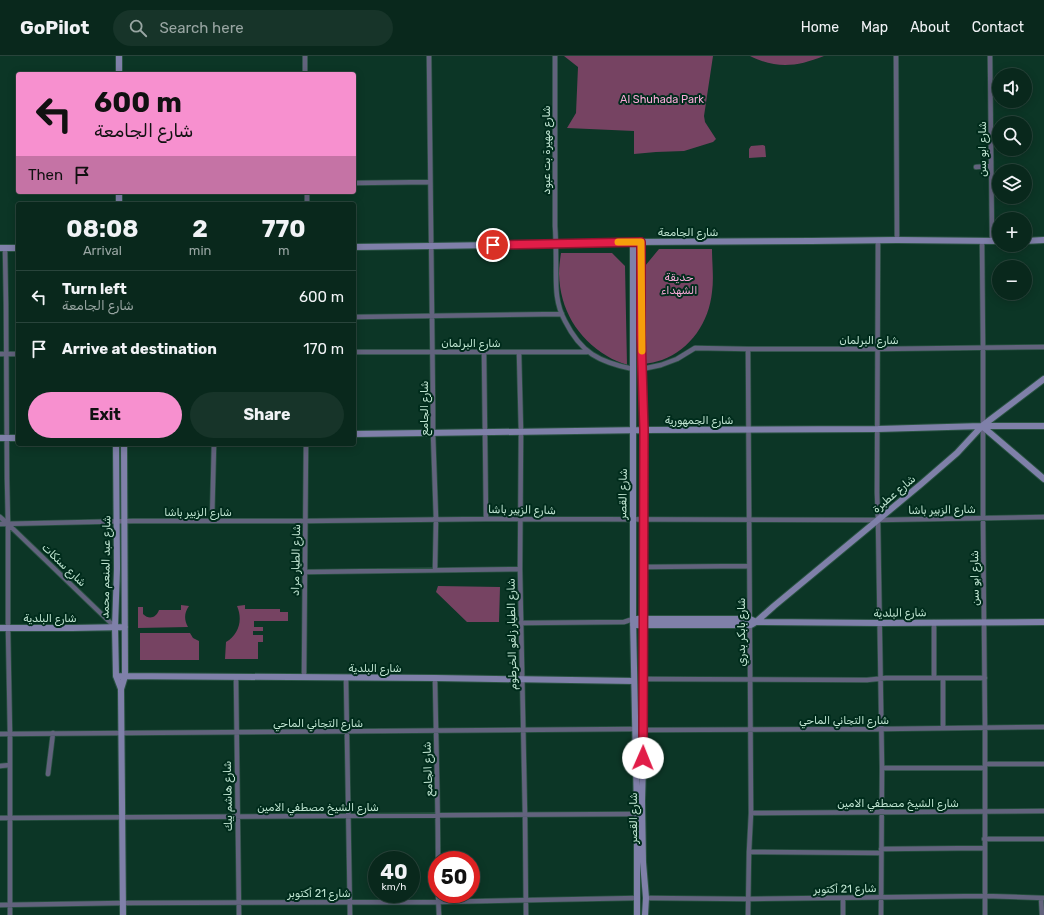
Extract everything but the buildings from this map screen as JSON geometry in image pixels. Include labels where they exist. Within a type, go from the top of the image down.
[{"type":"main road","points":[[119,56],[119,72]]},
{"type":"main road","name":"شارع الجامعة","points":[[356,246],[878,240],[992,241]]},
{"type":"main road","points":[[1032,241],[1044,240]]},
{"type":"main road","name":"شارع القصر","points":[[633,242],[633,622],[636,729],[637,915]]},
{"type":"main road","name":"شارع القصر","points":[[641,242],[641,335],[644,430],[644,730],[642,801],[643,862],[646,898],[645,915]]},
{"type":"main road","points":[[3,248],[16,248]]},
{"type":"main road","name":"شارع عطبرة","points":[[752,622],[774,606],[957,453],[982,426],[1044,379]]},
{"type":"main road","points":[[982,426],[1044,480]]},
{"type":"main road","name":"شارع الجمهورية","points":[[356,434],[1044,426]]},
{"type":"main road","points":[[3,438],[16,438]]},
{"type":"main road","name":"شارع عبد المنعم محمد","points":[[116,446],[116,676],[121,689]]},
{"type":"main road","name":"شارع عبد المنعم محمد","points":[[123,915],[121,689],[125,676],[124,446]]},
{"type":"main road","points":[[117,569],[125,570]]},
{"type":"main road","name":"شارع البلدية","points":[[633,622],[643,619],[880,623],[1044,622]]},
{"type":"main road","name":"شارع البلدية","points":[[633,622],[643,626],[752,622]]},
{"type":"main road","name":"شارع البلدية","points":[[0,628],[125,627]]},
{"type":"main road","name":"شارع البلدية","points":[[116,676],[346,677],[634,681]]},
{"type":"street","points":[[305,56],[305,72]]},
{"type":"street","name":"شارع الجامع","points":[[429,56],[434,410],[433,433],[436,519],[435,569]]},
{"type":"street","name":"شارع مهيرة بت عبود","points":[[555,56],[556,292],[558,305],[570,331],[587,352]]},
{"type":"street","points":[[896,56],[897,240]]},
{"type":"street","name":"شارع ابو سن","points":[[990,56],[992,241]]},
{"type":"street","points":[[976,167],[991,166]]},
{"type":"street","points":[[356,183],[430,182]]},
{"type":"street","points":[[878,240],[877,493],[882,729],[881,915]]},
{"type":"street","name":"شارع ابو سن","points":[[982,241],[985,915]]},
{"type":"street","points":[[3,248],[6,354],[3,438],[8,524],[10,915]]},
{"type":"street","points":[[356,317],[562,314]]},
{"type":"street","name":"شارع البرلمان","points":[[642,369],[661,365],[677,359],[695,348],[878,349],[1044,346]]},
{"type":"street","name":"شارع بابكر بدري","points":[[748,349],[749,566],[752,622],[750,680],[751,813],[748,915]]},
{"type":"street","name":"شارع البرلمان","points":[[356,352],[587,352]]},
{"type":"street","points":[[484,352],[486,518]]},
{"type":"street","name":"شارع الطيار زلفو الخرطوم","points":[[519,352],[521,432],[520,569],[526,915]]},
{"type":"street","points":[[587,352],[612,364],[633,369]]},
{"type":"street","points":[[0,354],[16,354]]},
{"type":"street","points":[[212,521],[214,446]]},
{"type":"street","name":"شارع الطيار مراد","points":[[304,677],[306,446]]},
{"type":"street","name":"شارع سنكات","points":[[0,517],[115,627]]},
{"type":"street","name":"شارع الزبير باشا","points":[[0,524],[486,518],[878,520],[1044,517]]},
{"type":"street","points":[[643,567],[749,566]]},
{"type":"street","points":[[305,572],[520,569]]},
{"type":"street","name":"شارع البلدية","points":[[521,623],[633,622]]},
{"type":"street","points":[[934,622],[934,678]]},
{"type":"street","name":"شارع هاشم بيك","points":[[236,677],[239,915]]},
{"type":"street","points":[[346,677],[350,915]]},
{"type":"street","name":"شارع الجامع","points":[[435,678],[438,851]]},
{"type":"street","points":[[644,679],[867,680],[880,678],[985,678]]},
{"type":"street","points":[[943,728],[944,678]]},
{"type":"street","name":"شارع التجاني الماحي","points":[[644,730],[1044,727]]},
{"type":"street","name":"شارع التجاني الماحي","points":[[0,734],[636,729]]},
{"type":"street","points":[[48,774],[53,733]]},
{"type":"street","points":[[882,768],[1044,764]]},
{"type":"street","points":[[0,766],[10,765]]},
{"type":"street","name":"شارع الشيخ مصطفي الامين","points":[[751,813],[1044,811]]},
{"type":"street","name":"شارع الشيخ مصطفي الامين","points":[[0,818],[637,814]]},
{"type":"street","points":[[984,839],[1044,839]]},
{"type":"street","points":[[749,852],[881,851],[984,848]]},
{"type":"street","name":"شارع 21 أكتوبر","points":[[646,898],[748,899],[985,896],[1043,898]]},
{"type":"street","name":"شارع 21 أكتوبر","points":[[480,901],[638,898]]},
{"type":"street","points":[[842,898],[843,915]]},
{"type":"street","points":[[1042,915],[1043,898]]},
{"type":"street","name":"شارع 21 أكتوبر","points":[[0,905],[428,902]]},
{"type":"street","points":[[438,903],[439,915]]},
{"type":"green space","name":"Al Shuhada Park","points":[[564,56],[713,56],[704,116],[705,122],[716,139],[713,142],[684,151],[634,154],[634,131],[567,128],[576,113],[578,67]]},
{"type":"green space","points":[[750,56],[824,56],[795,64],[778,65]]},
{"type":"green space","points":[[751,146],[765,146],[766,157],[749,158],[749,149]]},
{"type":"green space","name":"حديقة الشهداء","points":[[659,249],[712,249],[712,292],[703,324],[690,342],[682,349],[660,361],[644,364],[645,266]]},
{"type":"green space","points":[[561,253],[612,253],[625,266],[627,365],[614,360],[596,349],[587,341],[572,321],[567,311],[560,287],[559,271]]},
{"type":"green space","points":[[438,586],[500,587],[499,622],[467,622],[436,592]]},
{"type":"green space","points":[[181,605],[189,606],[185,616],[188,627],[138,628],[138,607],[143,607],[143,614],[145,616],[152,617],[156,615],[159,610],[181,610]]},
{"type":"green space","points":[[245,605],[245,609],[280,609],[280,612],[288,612],[288,621],[254,621],[254,627],[263,627],[263,631],[253,631],[253,635],[263,635],[263,642],[258,642],[258,659],[225,659],[226,642],[234,635],[239,626],[240,616],[237,606]]},
{"type":"green space","points":[[140,633],[190,633],[193,638],[199,641],[199,660],[140,660]]},
{"type":"slow traffic","points":[[618,242],[641,242],[642,351]]},
{"type":"route","points":[[493,245],[641,242],[641,335],[644,430],[643,758]]}]
